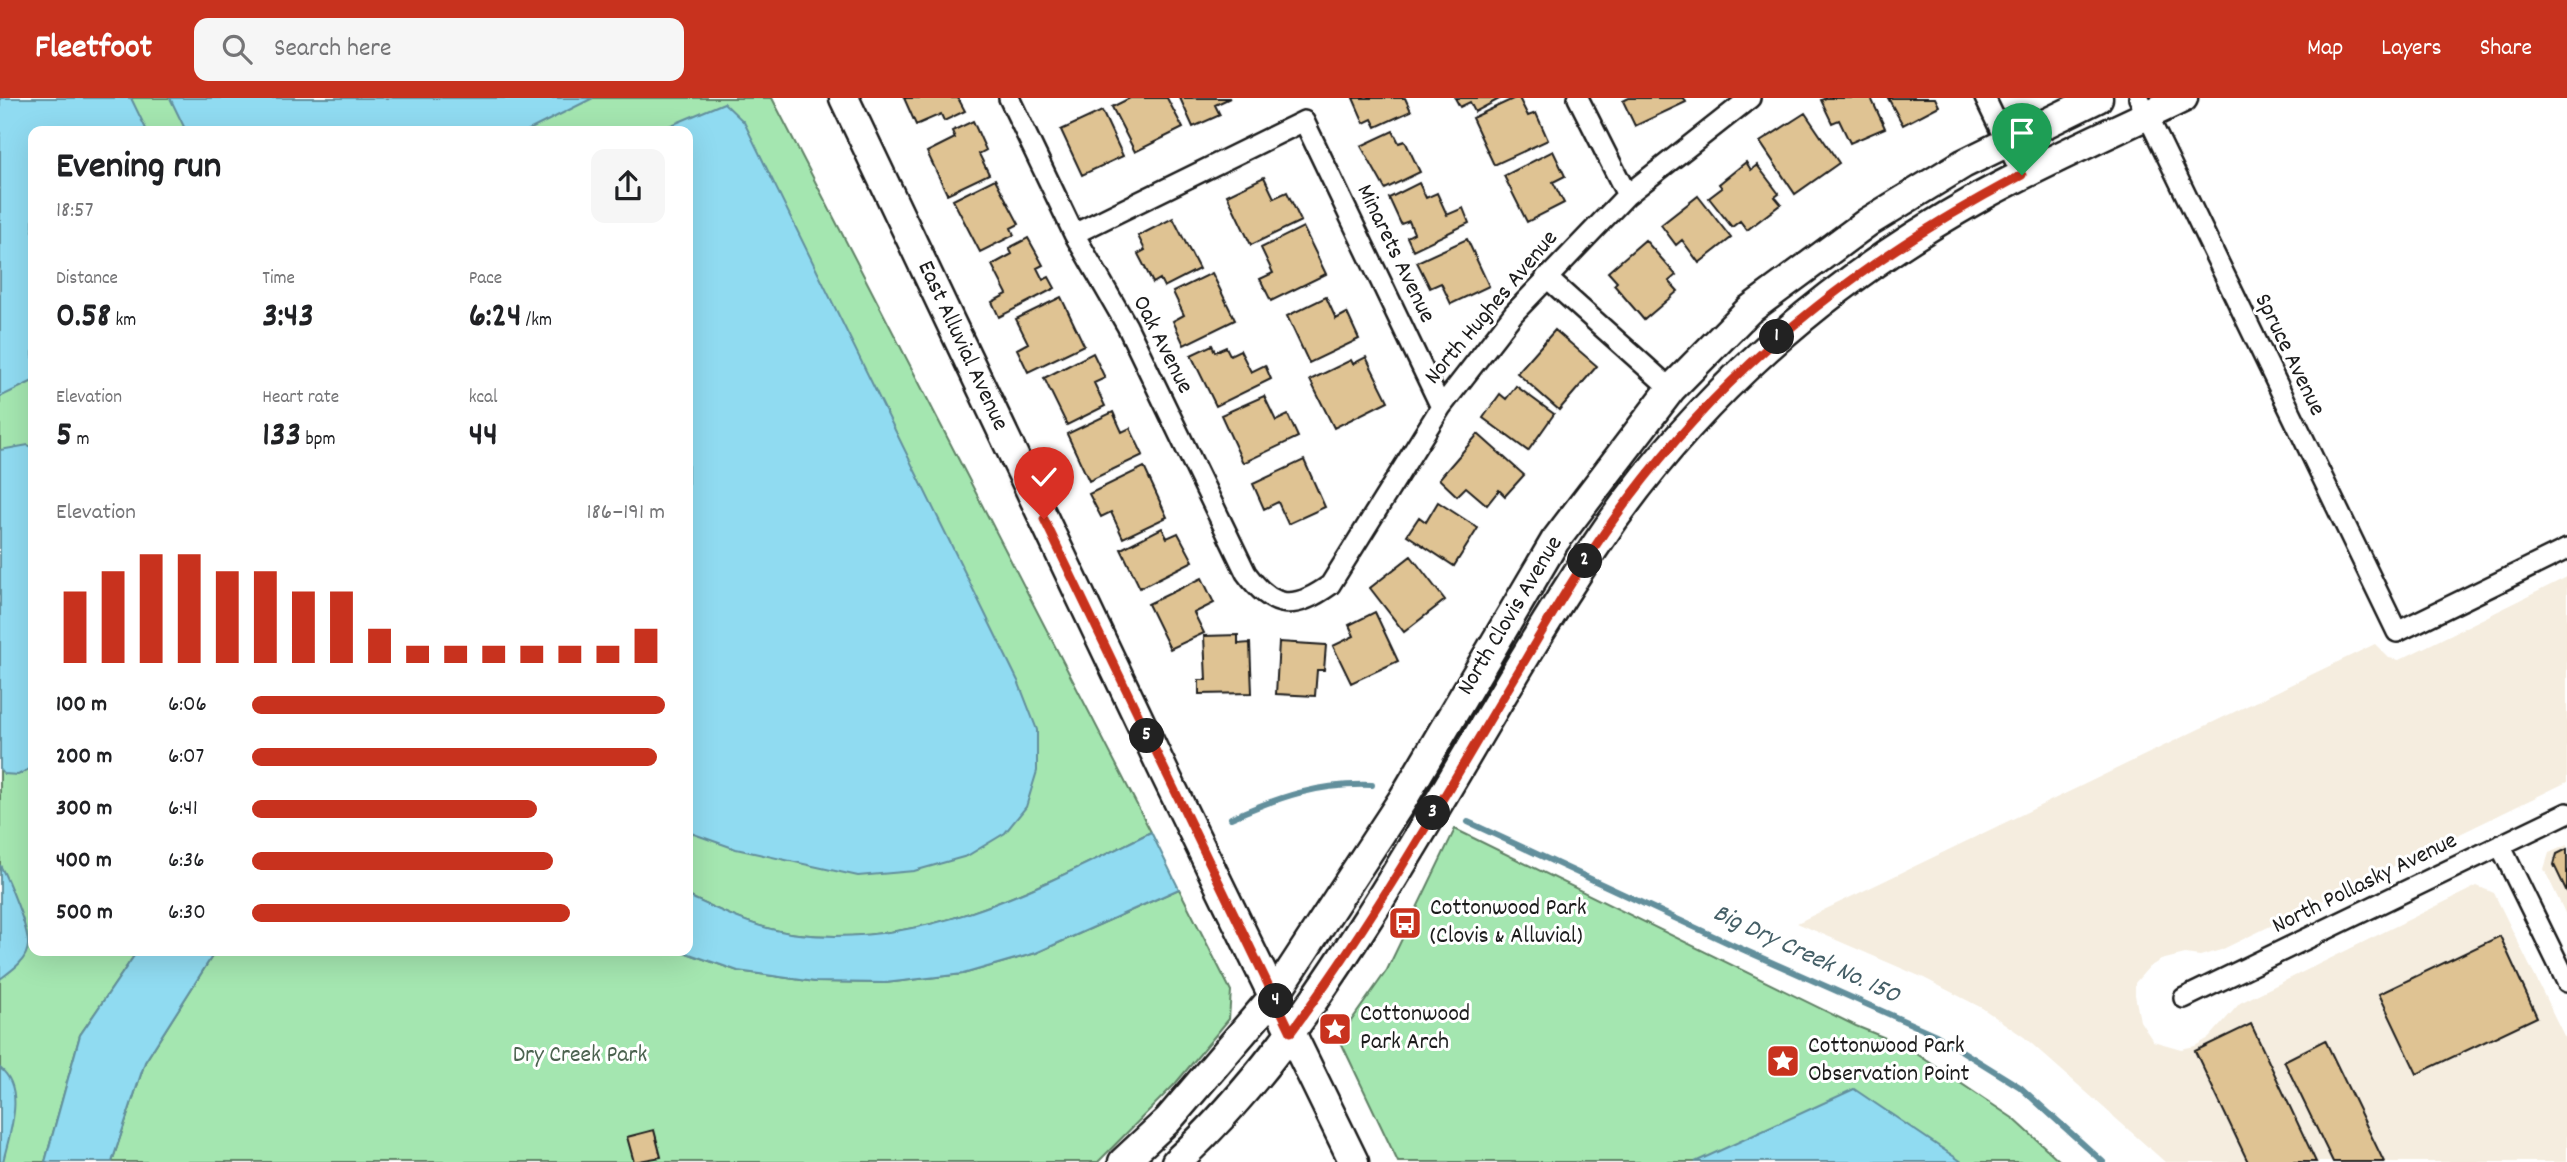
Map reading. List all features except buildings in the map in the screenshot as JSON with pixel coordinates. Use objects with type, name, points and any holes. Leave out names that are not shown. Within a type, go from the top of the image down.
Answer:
[{"type":"main road","name":"East Alluvial Avenue","points":[[844,98],[1152,747],[1354,1162]]},
{"type":"main road","name":"North Clovis Avenue","points":[[1123,1162],[1168,1120],[1273,996],[1403,799],[1555,541],[1671,389],[1749,310],[1807,265],[1917,191],[2006,141],[2098,98]]},
{"type":"main road","name":"North Clovis Avenue","points":[[1176,1162],[1219,1118],[1291,1032],[1392,881],[1574,578],[1644,479],[1723,389],[1778,336],[1886,254],[2143,106],[2183,98]]},
{"type":"main road","points":[[1574,578],[1570,566],[1574,543],[1649,440],[1671,389]]},
{"type":"street","name":"Oak Avenue","points":[[1009,98],[1074,234],[1127,326],[1246,573],[1266,597],[1281,603]]},
{"type":"street","points":[[1578,98],[1627,195]]},
{"type":"street","name":"North Hughes Avenue","points":[[1281,603],[1297,604],[1330,585],[1441,407],[1483,351],[1546,277],[1627,195],[1751,98]]},
{"type":"street","points":[[1985,98],[2022,175]]},
{"type":"street","name":"Spruce Avenue","points":[[2143,106],[2397,632],[2567,549]]},
{"type":"street","name":"Minarets Avenue","points":[[1074,234],[1304,121],[1441,407]]},
{"type":"street","points":[[1546,277],[1671,389]]},
{"type":"street","name":"North Pollasky Avenue","points":[[2184,999],[2567,813]]},
{"type":"street","points":[[2500,845],[2567,982]]},
{"type":"shaded area","points":[[2567,577],[2567,782],[2221,950],[2200,956],[2185,954],[2161,960],[2149,967],[2135,983],[2135,995],[2140,1021],[2153,1041],[2181,1049],[2195,1046],[2209,1038],[2240,1003],[2477,886],[2494,893],[2567,1042],[2567,1162],[2165,1162],[2024,1037],[1982,1008],[1924,978],[1797,923],[2375,644],[2389,658],[2399,660]]},
{"type":"shaded area","points":[[2567,845],[2567,917],[2544,869],[2549,853]]},
{"type":"green space","points":[[0,98],[772,98],[1151,832],[1067,873],[981,909],[892,932],[846,936],[784,932],[742,920],[693,898],[693,126],[28,126],[28,956],[134,956],[80,1035],[45,1162],[0,1162]]},
{"type":"green space","points":[[1455,829],[1856,1026],[1905,1046],[2014,1119],[2061,1162],[1398,1162],[1339,1038],[1387,970]]},
{"type":"green space","name":"Dry Creek Park","points":[[1179,889],[1231,991],[1229,1019],[1175,1084],[1098,1162],[112,1162],[145,1062],[212,956],[693,955],[738,971],[815,982],[885,983],[963,974],[1036,953]]},
{"type":"water","points":[[0,98],[131,98],[145,126],[28,126],[28,383],[0,397]]},
{"type":"water","points":[[170,98],[593,98],[537,126],[184,126]]},
{"type":"water","points":[[724,103],[744,122],[1018,681],[1037,730],[1037,771],[1026,807],[1005,833],[967,856],[914,871],[858,876],[736,849],[693,834],[693,126],[669,126]]},
{"type":"water","points":[[28,445],[28,770],[18,775],[4,774],[0,769],[0,450]]},
{"type":"water","points":[[1151,832],[1179,889],[1036,953],[963,974],[885,983],[815,982],[738,971],[693,955],[693,898],[769,929],[798,934],[846,936],[892,932],[937,922],[981,909],[1067,873]]},
{"type":"water","points":[[0,865],[22,917],[28,945],[22,960],[0,979]]},
{"type":"water","points":[[134,956],[212,956],[145,1062],[112,1162],[45,1162],[80,1035]]},
{"type":"water","points":[[0,1068],[13,1088],[14,1100],[12,1126],[3,1162],[0,1162]]},
{"type":"water","points":[[1854,1089],[1962,1162],[1695,1162]]},
{"type":"waterway","name":"Big Dry Creek No. 150","points":[[1231,818],[1316,789],[1372,785]]},
{"type":"waterway","name":"Big Dry Creek No. 150","points":[[1468,822],[1735,946],[1936,1035],[2020,1087],[2103,1162]]},
{"type":"place","name":"Cottonwood Park (Clovis & Alluvial)","points":[[1405,923]]},
{"type":"place","name":"Cottonwood Park Arch","points":[[1335,1029]]},
{"type":"place","name":"Cottonwood Park Observation Point","points":[[1783,1061]]},
{"type":"route","points":[[1044,519],[1291,1032],[1317,998],[1392,881],[1595,545],[1672,446],[1731,381],[1778,336],[1834,292],[1886,254],[1981,196],[2022,175]]}]
